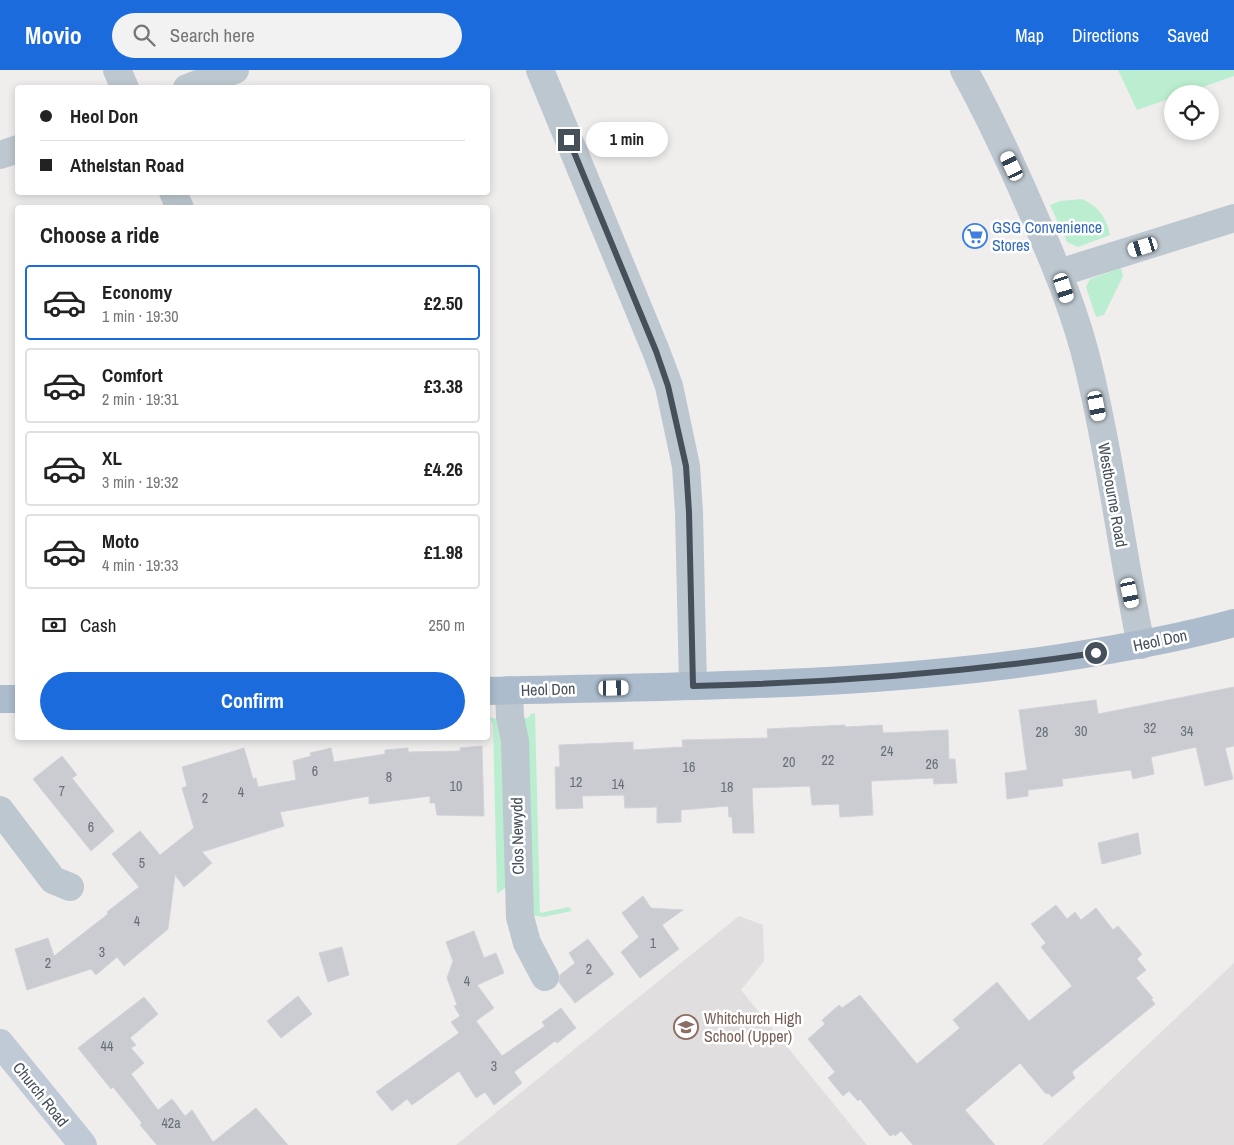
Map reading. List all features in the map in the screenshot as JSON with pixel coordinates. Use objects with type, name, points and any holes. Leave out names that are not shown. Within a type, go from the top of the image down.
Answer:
[{"type":"main road","name":"Heol Don","points":[[498,691],[832,681],[972,670],[1141,645],[1234,623]]},
{"type":"main road","points":[[0,699],[15,699]]},
{"type":"street","points":[[117,70],[124,85]]},
{"type":"street","points":[[195,85],[235,70]]},
{"type":"street","points":[[540,70],[656,351],[677,419],[686,466],[689,512],[693,686]]},
{"type":"street","name":"Westbourne Road","points":[[964,70],[996,130],[1059,273],[1089,369],[1141,645]]},
{"type":"street","points":[[0,155],[15,150]]},
{"type":"street","points":[[1059,273],[1234,218]]},
{"type":"street","name":"Clos Newydd","points":[[498,691],[510,717],[514,741],[520,917],[527,943],[545,977]]},
{"type":"street","points":[[0,810],[53,880],[70,887]]},
{"type":"street","name":"Church Road","points":[[0,1044],[83,1145]]},
{"type":"shaded area","name":"Whitchurch High School (Upper)","points":[[739,916],[763,925],[764,961],[741,990],[867,1145],[456,1145]]},
{"type":"shaded area","points":[[1234,963],[1234,1145],[1042,1145]]},
{"type":"green space","points":[[1118,70],[1234,70],[1234,76],[1208,85],[1164,85],[1164,101],[1137,110]]},
{"type":"green space","points":[[1082,199],[1093,205],[1101,213],[1110,235],[1078,247],[1067,242],[1050,205],[1060,201]]},
{"type":"green space","points":[[1121,268],[1123,276],[1104,315],[1096,317],[1086,287],[1090,279]]},
{"type":"green space","points":[[535,713],[540,913],[569,907],[572,911],[543,917],[531,915],[522,718],[528,718],[531,714]]},
{"type":"green space","points":[[490,717],[497,719],[501,725],[509,885],[497,894],[493,725]]},
{"type":"building","points":[[1234,687],[1234,746],[1225,748],[1233,779],[1205,786],[1196,747],[1151,757],[1154,774],[1133,779],[1131,770],[1062,779],[1063,786],[1028,790],[1028,796],[1007,799],[1005,773],[1027,770],[1019,710],[1096,700],[1098,714]]},
{"type":"building","points":[[845,725],[845,727],[882,725],[883,733],[948,730],[949,759],[955,759],[957,783],[934,784],[933,778],[871,781],[873,815],[840,817],[839,804],[812,805],[810,786],[752,788],[754,833],[733,833],[732,817],[729,817],[728,806],[681,810],[681,822],[657,823],[657,807],[625,808],[624,795],[582,796],[583,808],[556,809],[555,767],[560,767],[559,745],[633,742],[633,750],[683,747],[682,740],[768,738],[767,729]]},
{"type":"building","points":[[482,746],[484,816],[437,815],[435,803],[430,803],[430,796],[369,804],[369,796],[280,812],[284,826],[202,852],[212,863],[184,887],[175,875],[168,929],[124,966],[117,957],[96,975],[91,969],[27,990],[15,949],[48,938],[54,956],[139,887],[112,854],[140,831],[160,855],[194,828],[182,788],[187,786],[182,767],[244,748],[253,779],[256,778],[258,787],[296,780],[293,761],[311,756],[310,753],[331,748],[334,762],[385,754],[385,750],[408,748],[408,752],[460,751],[460,748]]},
{"type":"building","points":[[62,756],[77,775],[72,778],[114,831],[91,851],[33,779]]},
{"type":"building","points":[[1138,833],[1141,854],[1102,864],[1098,843]]},
{"type":"building","points":[[643,896],[651,908],[683,910],[662,925],[679,949],[640,978],[621,952],[639,937],[622,913]]},
{"type":"building","points":[[1056,905],[1067,919],[1075,912],[1081,920],[1096,908],[1113,930],[1118,926],[1142,954],[1137,959],[1146,970],[1136,978],[1153,998],[1151,999],[1155,1004],[1072,1072],[1075,1078],[1052,1097],[1048,1093],[1046,1094],[1020,1063],[965,1110],[995,1145],[913,1145],[901,1131],[895,1136],[894,1134],[890,1136],[860,1099],[858,1101],[849,1091],[843,1096],[828,1078],[835,1072],[808,1039],[825,1024],[822,1020],[839,1005],[842,1008],[860,995],[917,1064],[960,1028],[953,1020],[997,982],[1029,1021],[1072,986],[1041,947],[1046,943],[1031,924]]},
{"type":"building","points":[[474,931],[484,958],[496,953],[504,973],[477,985],[494,1008],[476,1021],[502,1056],[545,1026],[542,1022],[561,1008],[576,1028],[557,1043],[555,1041],[514,1072],[522,1083],[494,1105],[485,1092],[476,1098],[459,1071],[412,1105],[407,1099],[392,1111],[376,1092],[459,1033],[451,1022],[460,1016],[454,1006],[457,1005],[447,978],[453,961],[446,942]]},
{"type":"building","points":[[588,939],[614,974],[575,1003],[559,982],[560,975],[575,963],[569,953]]},
{"type":"building","points":[[342,947],[349,975],[328,982],[319,953]]},
{"type":"building","points":[[298,996],[312,1014],[281,1038],[267,1021]]},
{"type":"building","points":[[144,997],[158,1014],[130,1038],[136,1045],[131,1048],[144,1063],[131,1074],[158,1110],[172,1099],[185,1116],[192,1110],[213,1142],[256,1108],[288,1145],[157,1145],[113,1087],[111,1089],[78,1048]]},
{"type":"place","name":"GSG Convenience Stores","points":[[975,236]]},
{"type":"place","name":"Whitchurch High School (Upper)","points":[[686,1027]]},
{"type":"route","points":[[569,140],[656,351],[679,427],[686,466],[689,512],[693,686],[832,681],[899,676],[972,670],[1096,653]]}]
